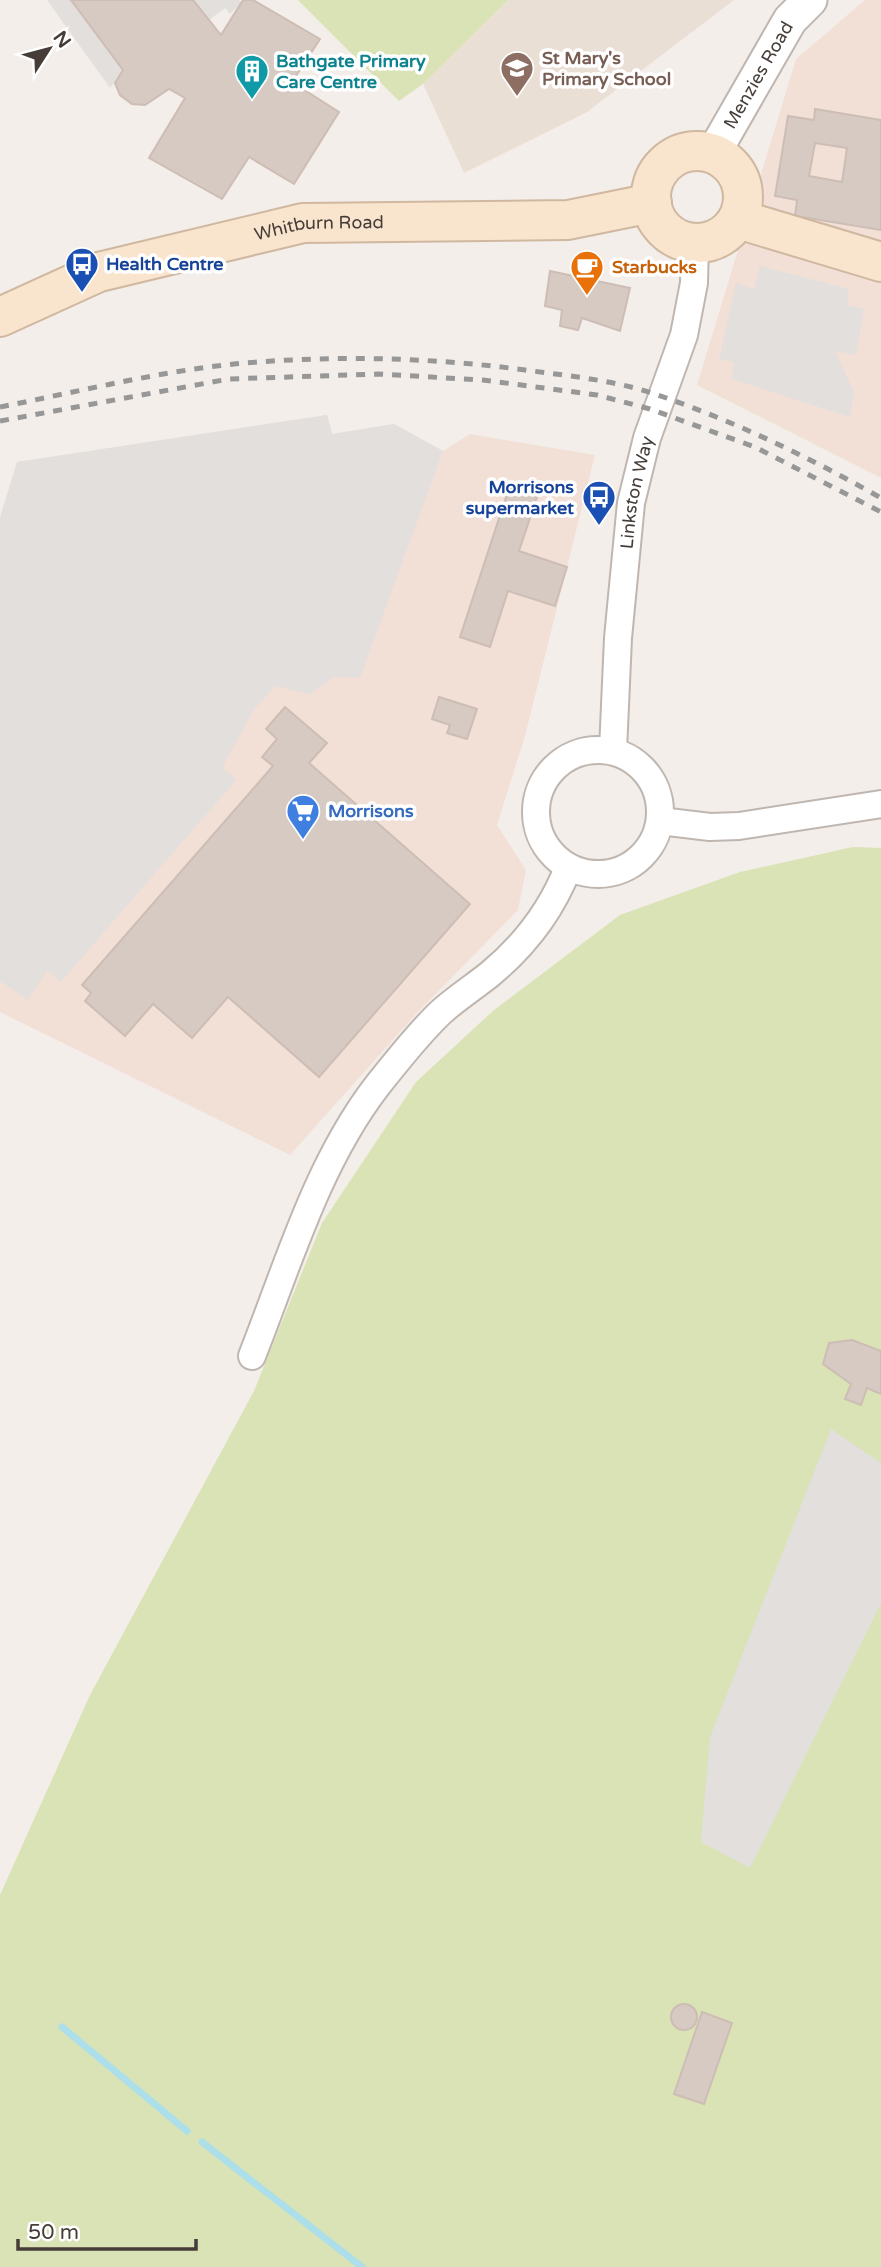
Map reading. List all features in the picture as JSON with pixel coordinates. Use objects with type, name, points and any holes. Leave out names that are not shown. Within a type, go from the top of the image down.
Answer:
[{"type":"main road","points":[[697,151],[713,154],[726,162],[737,173],[743,196],[738,219],[720,237],[695,243],[671,235],[662,226],[652,203],[652,187],[658,173],[668,161],[697,151]]},
{"type":"main road","name":"Whitburn Road","points":[[0,317],[99,272],[303,223],[568,220],[652,203]]},
{"type":"main road","points":[[738,219],[881,262]]},
{"type":"street","name":"Menzies Road","points":[[713,154],[790,20],[810,0]]},
{"type":"street","name":"Linkston Way","points":[[613,750],[618,638],[631,503],[647,438],[684,335],[694,283],[695,243]]},
{"type":"street","points":[[613,750],[643,769],[654,785],[660,802],[660,821],[654,840],[643,857],[626,869],[607,875],[587,874],[568,867],[551,855],[540,836],[536,816],[538,795],[546,778],[558,764],[574,755],[613,750]]},
{"type":"street","points":[[660,821],[710,827],[739,827],[881,804]]},
{"type":"street","points":[[252,1356],[309,1211],[347,1131],[408,1047],[441,1012],[493,971],[525,940],[558,894],[568,867]]},
{"type":"shaded area","points":[[47,0],[71,0],[123,70],[110,88]]},
{"type":"shaded area","points":[[193,0],[239,0],[241,3],[230,14],[225,8],[209,20]]},
{"type":"shaded area","name":"St Mary's Primary School","points":[[508,0],[734,0],[587,112],[464,173],[423,84]]},
{"type":"shaded area","points":[[865,0],[881,0],[881,478],[697,385],[796,59]]},
{"type":"shaded area","points":[[760,266],[849,289],[847,305],[864,309],[856,355],[835,351],[854,392],[850,417],[732,379],[734,362],[719,359],[736,283],[754,289]]},
{"type":"shaded area","points":[[327,415],[332,434],[394,424],[443,451],[470,434],[595,455],[525,736],[497,825],[526,870],[518,910],[416,1014],[290,1155],[0,1012],[0,518],[17,462]]},
{"type":"shaded area","points":[[327,415],[332,434],[394,424],[443,451],[360,678],[335,677],[310,694],[275,686],[253,711],[222,768],[237,779],[58,985],[60,981],[47,971],[28,1000],[0,981],[0,518],[17,462]]},
{"type":"shaded area","points":[[831,1429],[881,1463],[881,1603],[750,1868],[701,1842],[710,1737]]},
{"type":"green space","points":[[298,0],[508,0],[423,84],[399,101]]},
{"type":"green space","points":[[853,847],[881,848],[881,2267],[0,2267],[0,1895],[90,1695],[254,1391],[322,1223],[416,1082],[494,1010],[620,915],[740,872]]},
{"type":"building","name":"Bathgate Primary Care Centre","points":[[71,0],[193,0],[221,35],[243,0],[253,0],[320,39],[292,82],[339,112],[294,184],[249,157],[222,199],[149,158],[185,98],[169,89],[145,105],[132,104],[120,95],[115,83],[123,70]]},
{"type":"building","points":[[815,109],[881,120],[881,230],[795,216],[797,200],[775,196],[788,116],[814,120]],"holes":[[[815,143],[847,148],[842,182],[809,176]]]},
{"type":"building","name":"Starbucks","points":[[550,271],[630,288],[620,331],[582,318],[578,330],[560,326],[562,310],[545,306]]},
{"type":"building","points":[[509,488],[537,497],[519,551],[567,567],[555,606],[508,591],[490,647],[460,637]]},
{"type":"building","points":[[439,697],[477,709],[467,739],[447,733],[450,725],[432,719]]},
{"type":"building","name":"Morrisons","points":[[285,707],[327,743],[309,763],[470,904],[319,1077],[228,997],[192,1038],[153,1004],[125,1036],[85,1001],[91,993],[82,985],[273,766],[262,757],[277,739],[266,729]]},
{"type":"building","points":[[852,1340],[881,1351],[881,1394],[867,1388],[861,1405],[845,1399],[851,1384],[823,1364],[829,1343]]},
{"type":"building","points":[[684,2004],[693,2008],[697,2017],[693,2026],[684,2030],[675,2026],[671,2017],[675,2008]]},
{"type":"building","points":[[702,2012],[732,2023],[704,2104],[674,2094]]},
{"type":"waterway","points":[[62,2027],[187,2131]]},
{"type":"waterway","points":[[202,2142],[362,2267]]},
{"type":"railway","points":[[0,407],[146,377],[234,364],[307,359],[453,362],[591,379],[655,394],[771,441],[881,498]]},
{"type":"railway","points":[[0,421],[229,379],[378,374],[483,380],[597,395],[650,409],[755,447],[881,512]]},
{"type":"place","name":"St Mary's Primary School","points":[[517,98]]},
{"type":"place","name":"Bathgate Primary Care Centre","points":[[252,101]]},
{"type":"place","name":"Health Centre","points":[[82,294]]},
{"type":"place","name":"Starbucks","points":[[587,297]]},
{"type":"place","name":"Morrisons supermarket","points":[[599,527]]},
{"type":"place","name":"Morrisons","points":[[303,841]]}]
